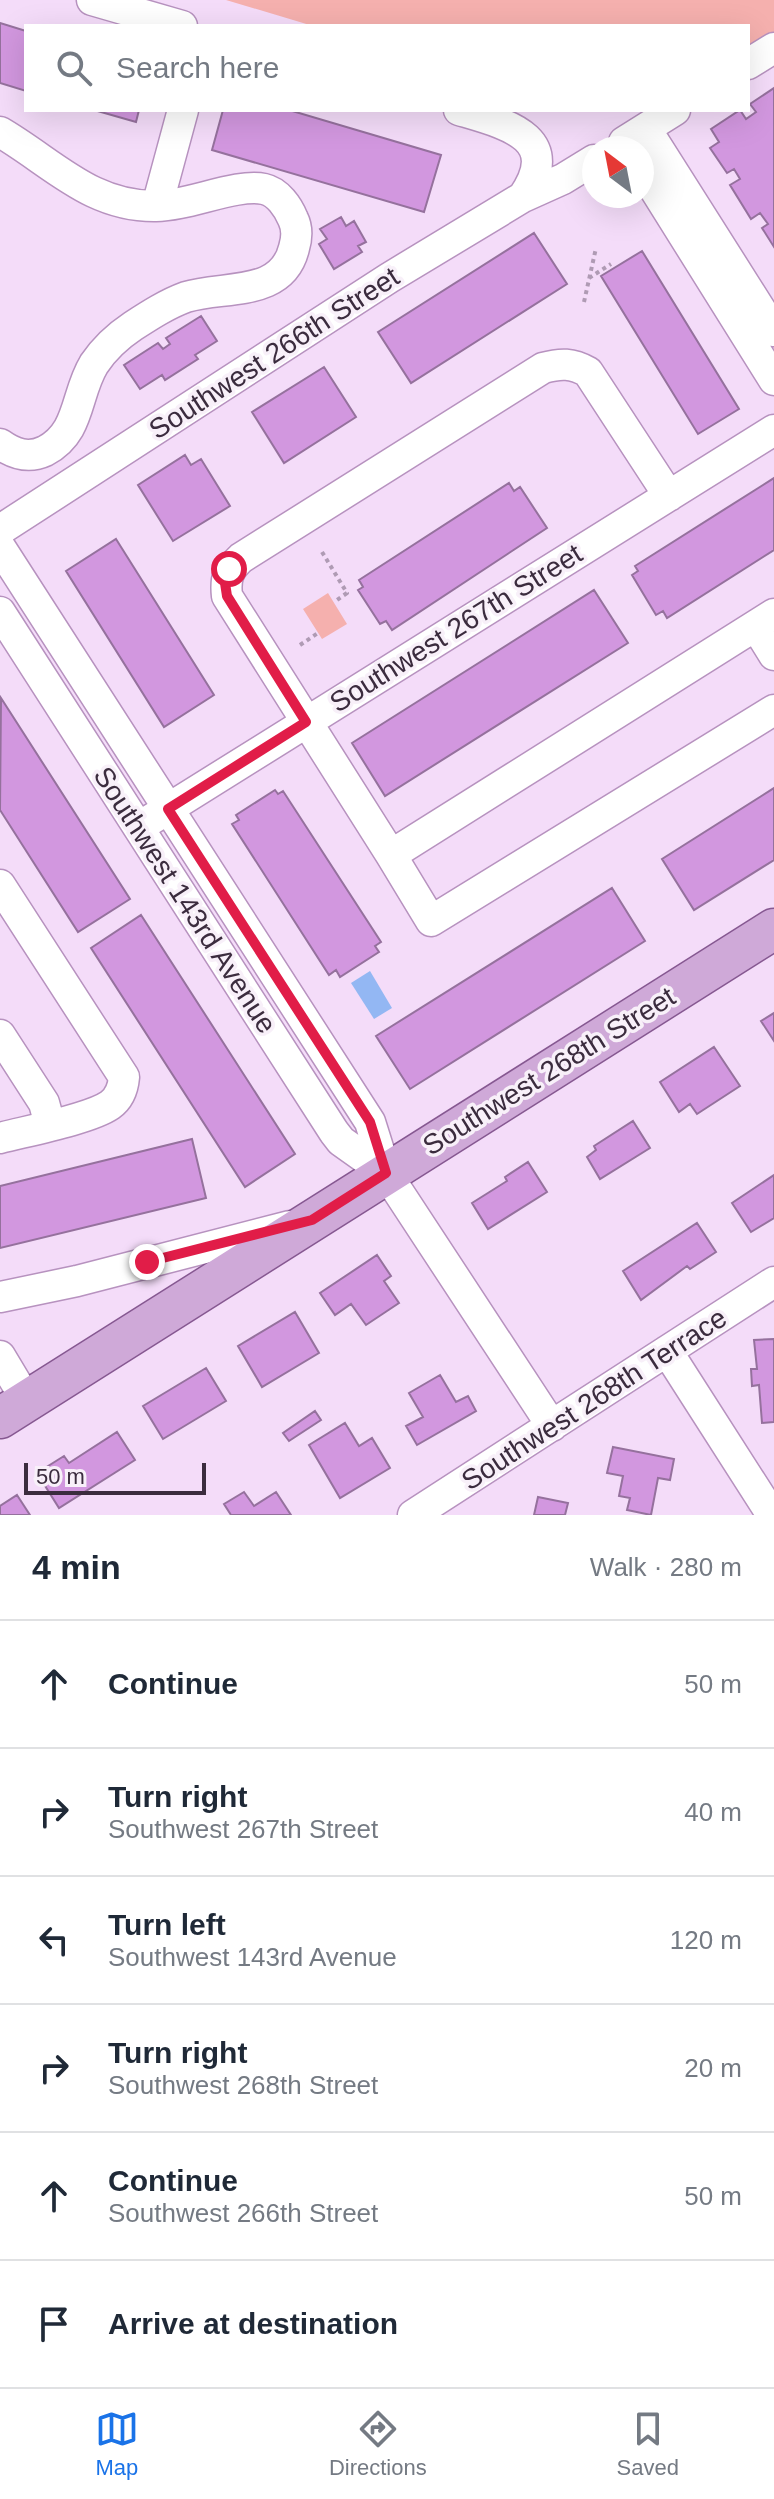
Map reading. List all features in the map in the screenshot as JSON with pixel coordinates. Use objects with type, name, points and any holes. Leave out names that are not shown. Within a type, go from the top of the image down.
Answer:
[{"type":"main road","name":"Southwest 268th Street","points":[[14,1409],[774,929]]},
{"type":"street","points":[[92,0],[175,24]]},
{"type":"street","points":[[750,63],[774,48]]},
{"type":"street","points":[[157,206],[182,112]]},
{"type":"street","points":[[466,112],[499,122],[518,132],[532,146],[538,158],[538,168],[534,181],[523,197]]},
{"type":"street","points":[[637,136],[672,112]]},
{"type":"street","points":[[0,132],[94,195],[123,204],[157,206],[249,189],[265,189],[276,195],[295,222],[297,237],[292,258],[281,273],[269,282],[184,298],[157,310],[122,333],[95,363],[85,382],[73,425],[59,442],[41,453],[28,456],[13,453],[0,444]]},
{"type":"street","name":"Southwest 266th Street","points":[[0,530],[389,278],[523,197],[582,167]]},
{"type":"street","points":[[654,176],[774,331]]},
{"type":"street","points":[[654,188],[774,380]]},
{"type":"street","points":[[669,496],[588,372],[575,365],[558,364],[543,368],[241,558],[229,569],[225,583],[227,596],[431,921],[774,710]]},
{"type":"street","name":"Southwest 267th Street","points":[[139,827],[774,430]]},
{"type":"street","name":"Southwest 143rd Avenue","points":[[0,547],[370,1122],[386,1173],[552,1426]]},
{"type":"street","name":"Southwest 143rd Avenue","points":[[0,612],[334,1132],[341,1141],[386,1173]]},
{"type":"street","points":[[391,855],[765,620],[774,655]]},
{"type":"street","points":[[0,885],[124,1077],[122,1092],[112,1104],[93,1113],[0,1138]]},
{"type":"street","points":[[0,1035],[44,1103],[50,1125]]},
{"type":"street","points":[[0,1297],[77,1281],[312,1220]]},
{"type":"street","name":"Southwest 268th Terrace","points":[[428,1511],[552,1426],[774,1282]]},
{"type":"street","points":[[667,1351],[772,1515]]},
{"type":"street","points":[[0,1356],[14,1409]]},
{"type":"path","points":[[584,302],[596,248]]},
{"type":"path","points":[[589,278],[611,264]]},
{"type":"path","points":[[322,552],[347,593],[334,602]]},
{"type":"path","points":[[300,645],[318,633]]},
{"type":"shaded area","points":[[226,0],[774,0],[774,36],[750,52],[750,24],[306,24]]},
{"type":"shaded area","points":[[328,593],[347,624],[322,639],[303,609]]},
{"type":"water","points":[[370,971],[392,1008],[374,1019],[351,983]]},
{"type":"building","points":[[0,23],[24,30],[24,90],[0,83]]},
{"type":"building","points":[[774,88],[774,247],[762,228],[768,224],[760,213],[751,219],[730,185],[740,179],[734,169],[727,173],[710,148],[719,142],[711,129],[737,112],[741,112],[746,119],[756,112],[750,104]]},
{"type":"building","points":[[101,112],[138,112],[136,122]]},
{"type":"building","points":[[222,112],[296,112],[441,155],[424,212],[212,150]]},
{"type":"building","points":[[341,217],[346,226],[354,221],[366,242],[358,246],[362,252],[334,269],[319,244],[327,239],[320,229]]},
{"type":"building","points":[[534,233],[567,284],[411,383],[378,332]]},
{"type":"building","points":[[642,251],[739,409],[698,434],[601,276]]},
{"type":"building","points":[[201,316],[217,341],[195,355],[198,359],[165,380],[162,375],[140,389],[124,365],[158,343],[163,349],[170,344],[166,338]]},
{"type":"building","points":[[324,367],[356,417],[284,463],[252,412]]},
{"type":"building","points":[[185,455],[191,465],[201,459],[230,506],[173,541],[138,485]]},
{"type":"building","points":[[774,478],[774,550],[667,618],[663,611],[656,615],[632,575],[638,571],[635,566]]},
{"type":"building","points":[[509,483],[514,491],[520,487],[547,528],[392,630],[386,621],[380,624],[358,590],[363,587],[359,580]]},
{"type":"building","points":[[116,539],[214,695],[164,727],[66,571]]},
{"type":"building","points":[[594,590],[628,643],[385,796],[352,743]]},
{"type":"building","points":[[1,698],[130,899],[78,932],[0,810]]},
{"type":"building","points":[[774,788],[774,860],[694,910],[662,859]]},
{"type":"building","points":[[275,790],[278,794],[283,791],[381,942],[375,946],[379,952],[340,977],[336,970],[329,975],[232,824],[239,820],[236,815]]},
{"type":"building","points":[[612,888],[645,941],[410,1089],[376,1036]]},
{"type":"building","points":[[141,915],[295,1154],[245,1187],[91,948]]},
{"type":"building","points":[[774,1013],[774,1041],[761,1021]]},
{"type":"building","points":[[714,1047],[740,1086],[697,1114],[690,1104],[679,1112],[660,1082]]},
{"type":"building","points":[[633,1121],[650,1148],[600,1179],[587,1157],[596,1150],[594,1146]]},
{"type":"building","points":[[192,1139],[206,1198],[0,1248],[0,1186]]},
{"type":"building","points":[[528,1162],[547,1192],[488,1229],[472,1203],[507,1181],[505,1177]]},
{"type":"building","points":[[774,1175],[774,1218],[751,1232],[732,1203]]},
{"type":"building","points":[[697,1223],[716,1252],[690,1269],[687,1266],[641,1300],[623,1271]]},
{"type":"building","points":[[377,1255],[391,1276],[384,1281],[399,1303],[366,1325],[351,1304],[335,1315],[320,1293]]},
{"type":"building","points":[[295,1312],[319,1353],[262,1387],[238,1346]]},
{"type":"building","points":[[774,1339],[774,1422],[762,1423],[759,1385],[752,1386],[751,1369],[757,1369],[754,1340]]},
{"type":"building","points":[[206,1368],[226,1401],[163,1439],[143,1406]]},
{"type":"building","points":[[440,1375],[456,1402],[468,1396],[476,1411],[417,1445],[406,1426],[423,1417],[409,1393]]},
{"type":"building","points":[[315,1411],[321,1420],[289,1441],[283,1433]]},
{"type":"building","points":[[345,1423],[359,1446],[372,1438],[390,1468],[340,1498],[309,1445]]},
{"type":"building","points":[[117,1432],[135,1460],[59,1508],[37,1473],[64,1456],[69,1463]]},
{"type":"building","points":[[613,1447],[674,1459],[670,1480],[658,1478],[651,1515],[627,1510],[630,1498],[619,1496],[623,1476],[607,1473]]},
{"type":"building","points":[[244,1492],[254,1506],[276,1492],[291,1515],[231,1515],[224,1504]]},
{"type":"building","points":[[17,1495],[30,1515],[0,1515],[0,1506]]},
{"type":"building","points":[[538,1497],[568,1503],[565,1515],[534,1515]]},
{"type":"route","points":[[147,1262],[312,1220],[386,1173],[370,1122],[168,809],[306,722],[233,608],[225,583],[229,569]]}]
